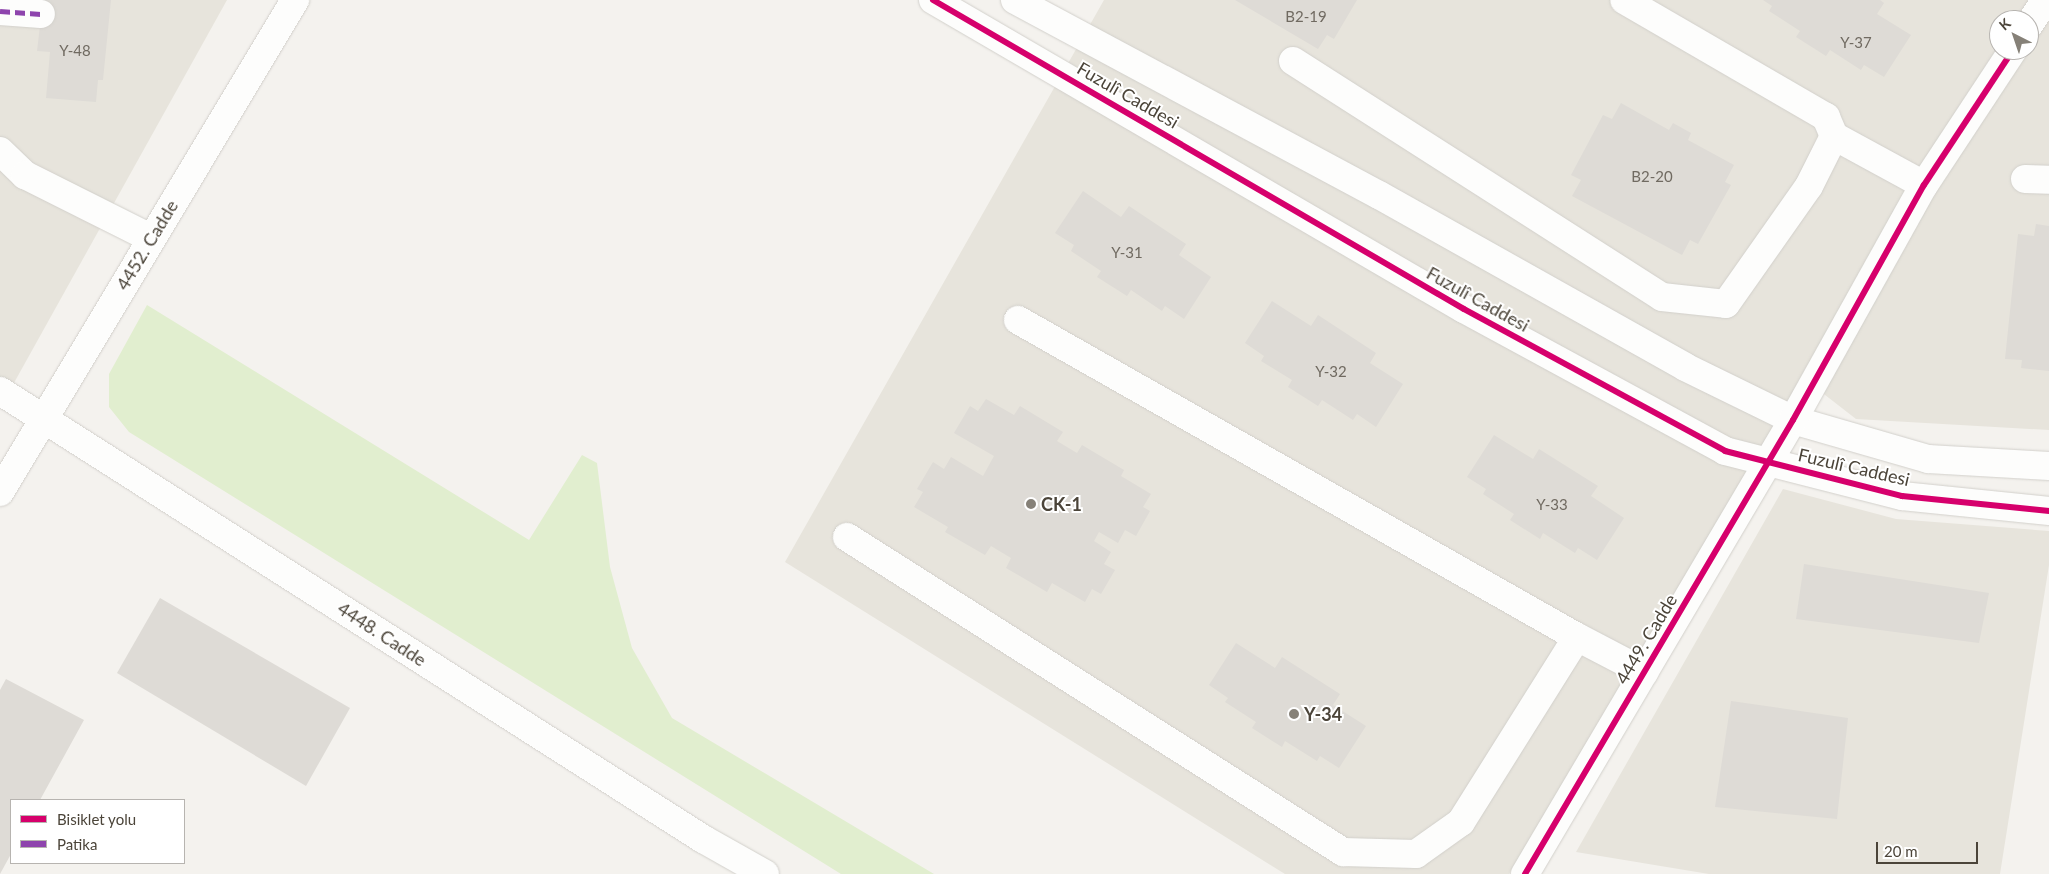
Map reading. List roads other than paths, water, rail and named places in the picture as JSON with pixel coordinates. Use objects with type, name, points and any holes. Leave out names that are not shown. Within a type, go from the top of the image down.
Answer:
[{"type":"street","name":"4452. Cadde","points":[[0,492],[43,417],[295,0]]},
{"type":"street","name":"Fuzulî Caddesi","points":[[934,0],[1464,309],[1725,451],[1902,496],[2049,511]]},
{"type":"street","name":"Fuzulî Caddesi","points":[[1015,0],[1379,195],[1685,367],[1793,420],[1928,459],[2049,466]]},
{"type":"street","points":[[1624,0],[1826,117],[1834,136],[1924,185]]},
{"type":"street","points":[[0,11],[41,14]]},
{"type":"street","name":"4449. Cadde","points":[[1525,874],[1793,420],[1924,185],[2006,60]]},
{"type":"street","points":[[1292,61],[1662,297],[1726,304],[1809,186],[1834,136]]},
{"type":"street","points":[[0,151],[25,175],[151,238]]},
{"type":"street","points":[[1018,320],[1577,637],[1644,672]]},
{"type":"street","name":"4448. Cadde","points":[[0,391],[703,839],[765,874]]},
{"type":"street","points":[[847,537],[1343,852],[1416,854],[1461,822],[1577,637]]},
{"type":"place","name":"CK-1","points":[[1031,504]]},
{"type":"place","name":"Y-34","points":[[1294,714]]}]
